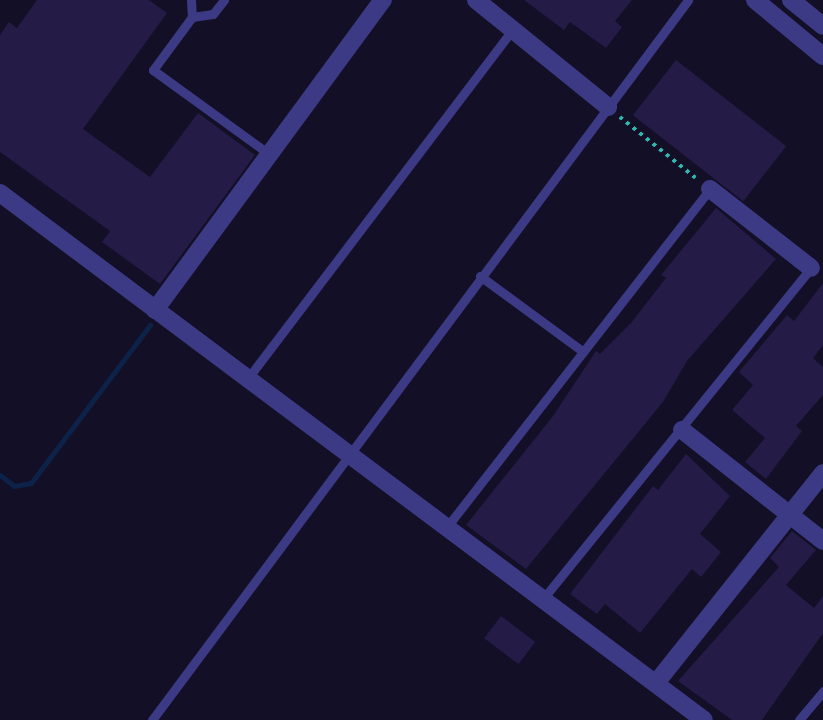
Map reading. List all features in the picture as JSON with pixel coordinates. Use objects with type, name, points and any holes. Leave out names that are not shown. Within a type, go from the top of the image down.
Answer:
[{"type":"street","points":[[155,310],[383,0]]},
{"type":"street","points":[[475,0],[608,107]]},
{"type":"street","points":[[755,0],[823,56]]},
{"type":"street","points":[[790,0],[823,26]]},
{"type":"street","points":[[710,189],[811,268]]},
{"type":"street","points":[[0,193],[704,720]]},
{"type":"street","points":[[682,430],[823,541]]},
{"type":"street","points":[[656,683],[823,473]]},
{"type":"lane","points":[[191,0],[192,17],[153,70],[269,154]]},
{"type":"lane","points":[[192,17],[213,14],[224,0]]},
{"type":"lane","points":[[152,720],[347,454],[688,0]]},
{"type":"lane","points":[[248,378],[512,30]]},
{"type":"lane","points":[[446,528],[710,189]]},
{"type":"lane","points":[[542,600],[811,268]]},
{"type":"lane","points":[[480,276],[582,351]]},
{"type":"lane","points":[[799,720],[823,691]]},
{"type":"path","points":[[608,107],[710,189]]},
{"type":"building","points":[[37,0],[149,0],[167,13],[83,129],[150,177],[198,113],[255,155],[160,284],[102,242],[110,231],[0,152],[0,35],[9,22],[17,28]]},
{"type":"building","points":[[524,0],[632,0],[615,21],[622,27],[606,48],[570,22],[564,30]]},
{"type":"building","points":[[676,60],[786,146],[743,201],[633,115]]},
{"type":"building","points":[[716,208],[776,259],[687,361],[663,402],[526,569],[466,525],[553,416],[596,351],[600,354],[631,323],[666,278],[661,275]]},
{"type":"building","points":[[823,283],[823,345],[813,358],[823,367],[823,395],[796,426],[802,431],[766,479],[745,462],[765,438],[732,410],[753,385],[739,372],[787,315],[794,321]]},
{"type":"building","points":[[686,454],[730,496],[700,534],[721,552],[701,577],[692,569],[640,633],[605,604],[597,614],[570,594],[653,486],[658,490]]},
{"type":"building","points":[[792,531],[816,550],[786,585],[814,608],[823,596],[823,633],[762,720],[732,720],[678,681],[779,567],[770,558]]},
{"type":"building","points":[[501,616],[535,642],[518,664],[484,638]]},
{"type":"waterway","points":[[0,475],[14,486],[31,483],[150,325]]}]
